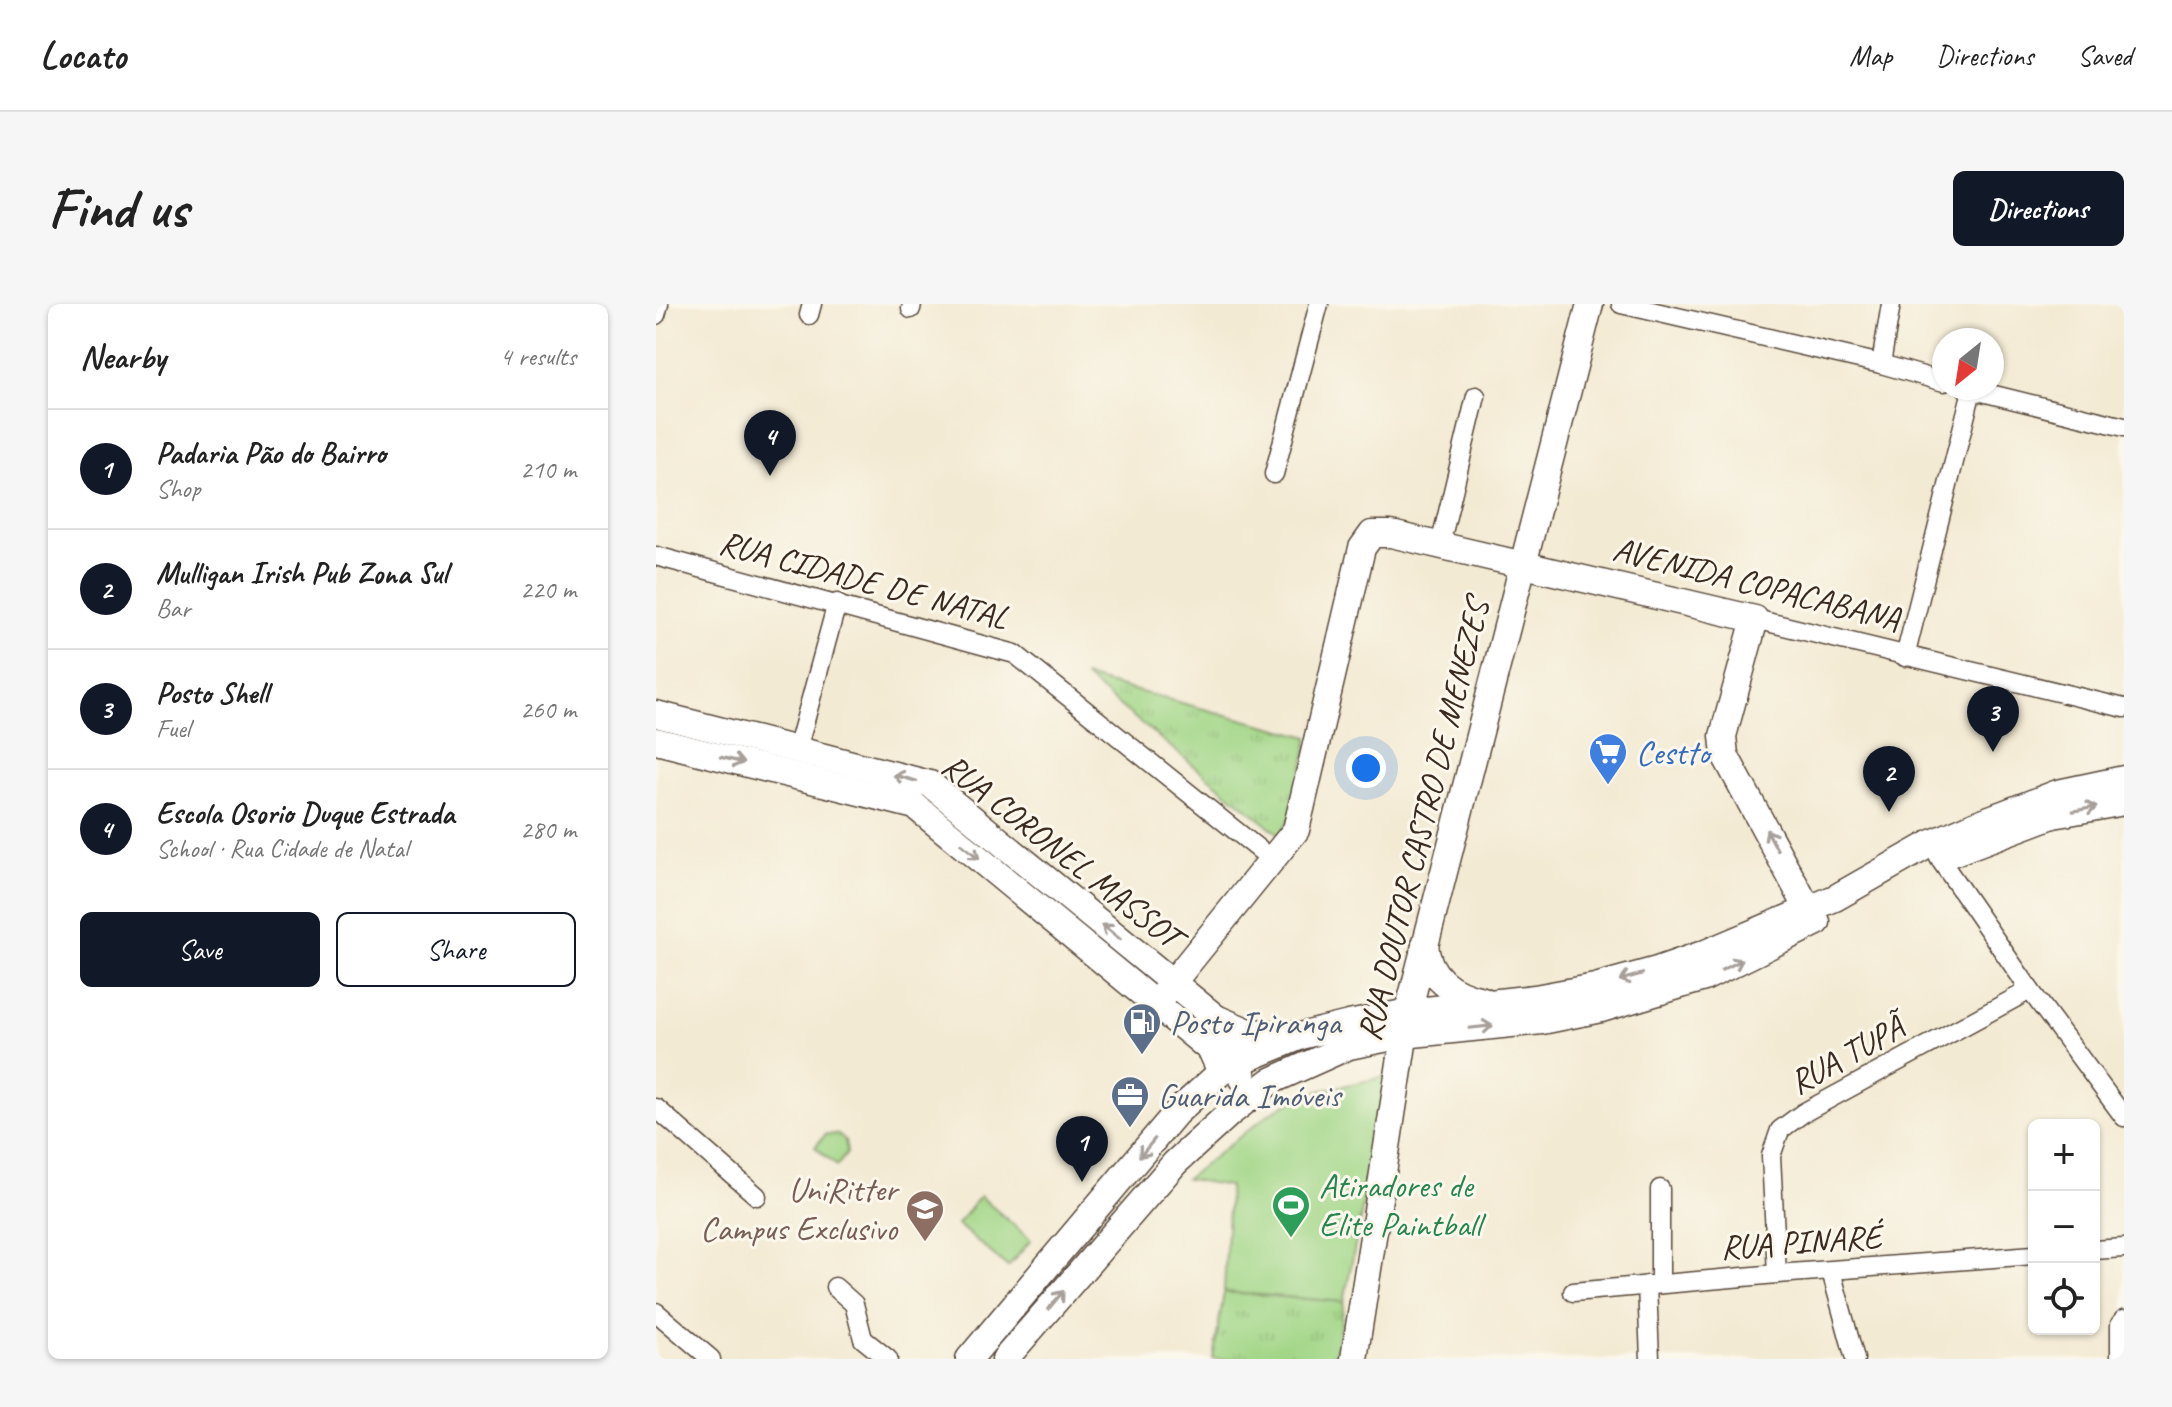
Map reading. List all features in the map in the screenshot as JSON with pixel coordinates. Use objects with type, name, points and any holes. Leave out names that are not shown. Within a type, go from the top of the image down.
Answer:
[{"type":"street","points":[[656,315],[659,304]]},
{"type":"street","points":[[1274,474],[1319,304]]},
{"type":"street","name":"RUA DOUTOR CASTRO DE MENEZES","points":[[1354,1359],[1406,1024],[1590,304]]},
{"type":"street","points":[[1621,304],[1932,379]]},
{"type":"street","points":[[1881,364],[1891,304]]},
{"type":"street","points":[[1440,545],[1476,396]]},
{"type":"street","points":[[2004,398],[2124,427]]},
{"type":"street","points":[[1905,657],[1966,400]]},
{"type":"street","name":"AVENIDA COPACABANA","points":[[1271,859],[1296,830],[1362,548],[1372,534],[1391,534],[1523,564],[2124,708]]},
{"type":"street","name":"RUA CIDADE DE NATAL","points":[[656,556],[1015,654],[1271,859]]},
{"type":"street","points":[[797,750],[837,603]]},
{"type":"street","points":[[1755,619],[1723,736],[1725,755],[1808,909]]},
{"type":"street","name":"RUA CORONEL MASSOT","points":[[656,714],[930,784],[1216,1018],[1233,1042],[1231,1067]]},
{"type":"street","name":"RUA CORONEL MASSOT","points":[[656,741],[915,806],[1231,1067]]},
{"type":"street","points":[[1005,1359],[1175,1163],[1271,1081],[1406,1024],[1496,1002],[1595,987],[1703,954],[1835,898],[1930,844],[1974,825],[2058,793],[2124,779]]},
{"type":"street","points":[[1216,1018],[1249,1032],[1304,1035],[1406,1024],[1542,1021],[1601,1009],[1704,978],[1784,940],[1939,858],[2053,815],[2124,802]]},
{"type":"street","points":[[1939,858],[2030,990],[2124,1117]]},
{"type":"street","points":[[1156,1003],[1271,859]]},
{"type":"street","points":[[1784,940],[1808,909]]},
{"type":"street","points":[[1425,945],[1427,960],[1443,984],[1467,997],[1496,1002]]},
{"type":"street","name":"RUA TUPÃ","points":[[1777,1274],[1771,1156],[1780,1130],[1803,1113],[2030,990]]},
{"type":"street","points":[[969,1359],[1176,1113],[1231,1067],[1304,1035]]},
{"type":"street","points":[[1349,1046],[1365,1045],[1382,1049],[1399,1065]]},
{"type":"street","points":[[1230,1113],[1244,1086],[1231,1067]]},
{"type":"street","points":[[656,1108],[757,1196]]},
{"type":"street","points":[[1650,1359],[1660,1189]]},
{"type":"street","points":[[2100,1250],[2124,1248]]},
{"type":"street","name":"RUA PINARÉ","points":[[1573,1292],[2028,1255]]},
{"type":"street","points":[[1831,1271],[1855,1359]]},
{"type":"street","points":[[835,1287],[854,1304],[863,1339],[888,1359]]},
{"type":"street","points":[[656,1312],[711,1359]]},
{"type":"street","points":[[2120,1359],[2120,1324],[2124,1319]]},
{"type":"green space","points":[[1084,677],[1309,737],[1294,810],[1280,835]]},
{"type":"green space","name":"Atiradores de Elite Paintball","points":[[1388,1076],[1344,1302],[1224,1292],[1229,1186],[1186,1179],[1270,1113],[1306,1094]]},
{"type":"green space","points":[[826,1134],[837,1134],[845,1140],[847,1153],[837,1166],[815,1147]]},
{"type":"green space","points":[[980,1196],[1031,1240],[1008,1267],[957,1224]]},
{"type":"green space","points":[[1224,1292],[1344,1302],[1335,1359],[1213,1359]]},
{"type":"place","name":"Escola Osorio Duque Estrada","points":[[770,476]]},
{"type":"place","name":"Posto Shell","points":[[1993,752]]},
{"type":"place","name":"Cestto","points":[[1608,786]]},
{"type":"place","name":"Mulligan Irish Pub Zona Sul","points":[[1889,812]]},
{"type":"place","name":"Posto Ipiranga","points":[[1142,1056]]},
{"type":"place","name":"Guarida Imóveis","points":[[1130,1129]]},
{"type":"place","name":"Padaria Pão do Bairro","points":[[1082,1182]]},
{"type":"place","name":"Atiradores de Elite Paintball","points":[[1291,1239]]},
{"type":"place","name":"UniRitter Campus Exclusivo","points":[[925,1243]]}]
